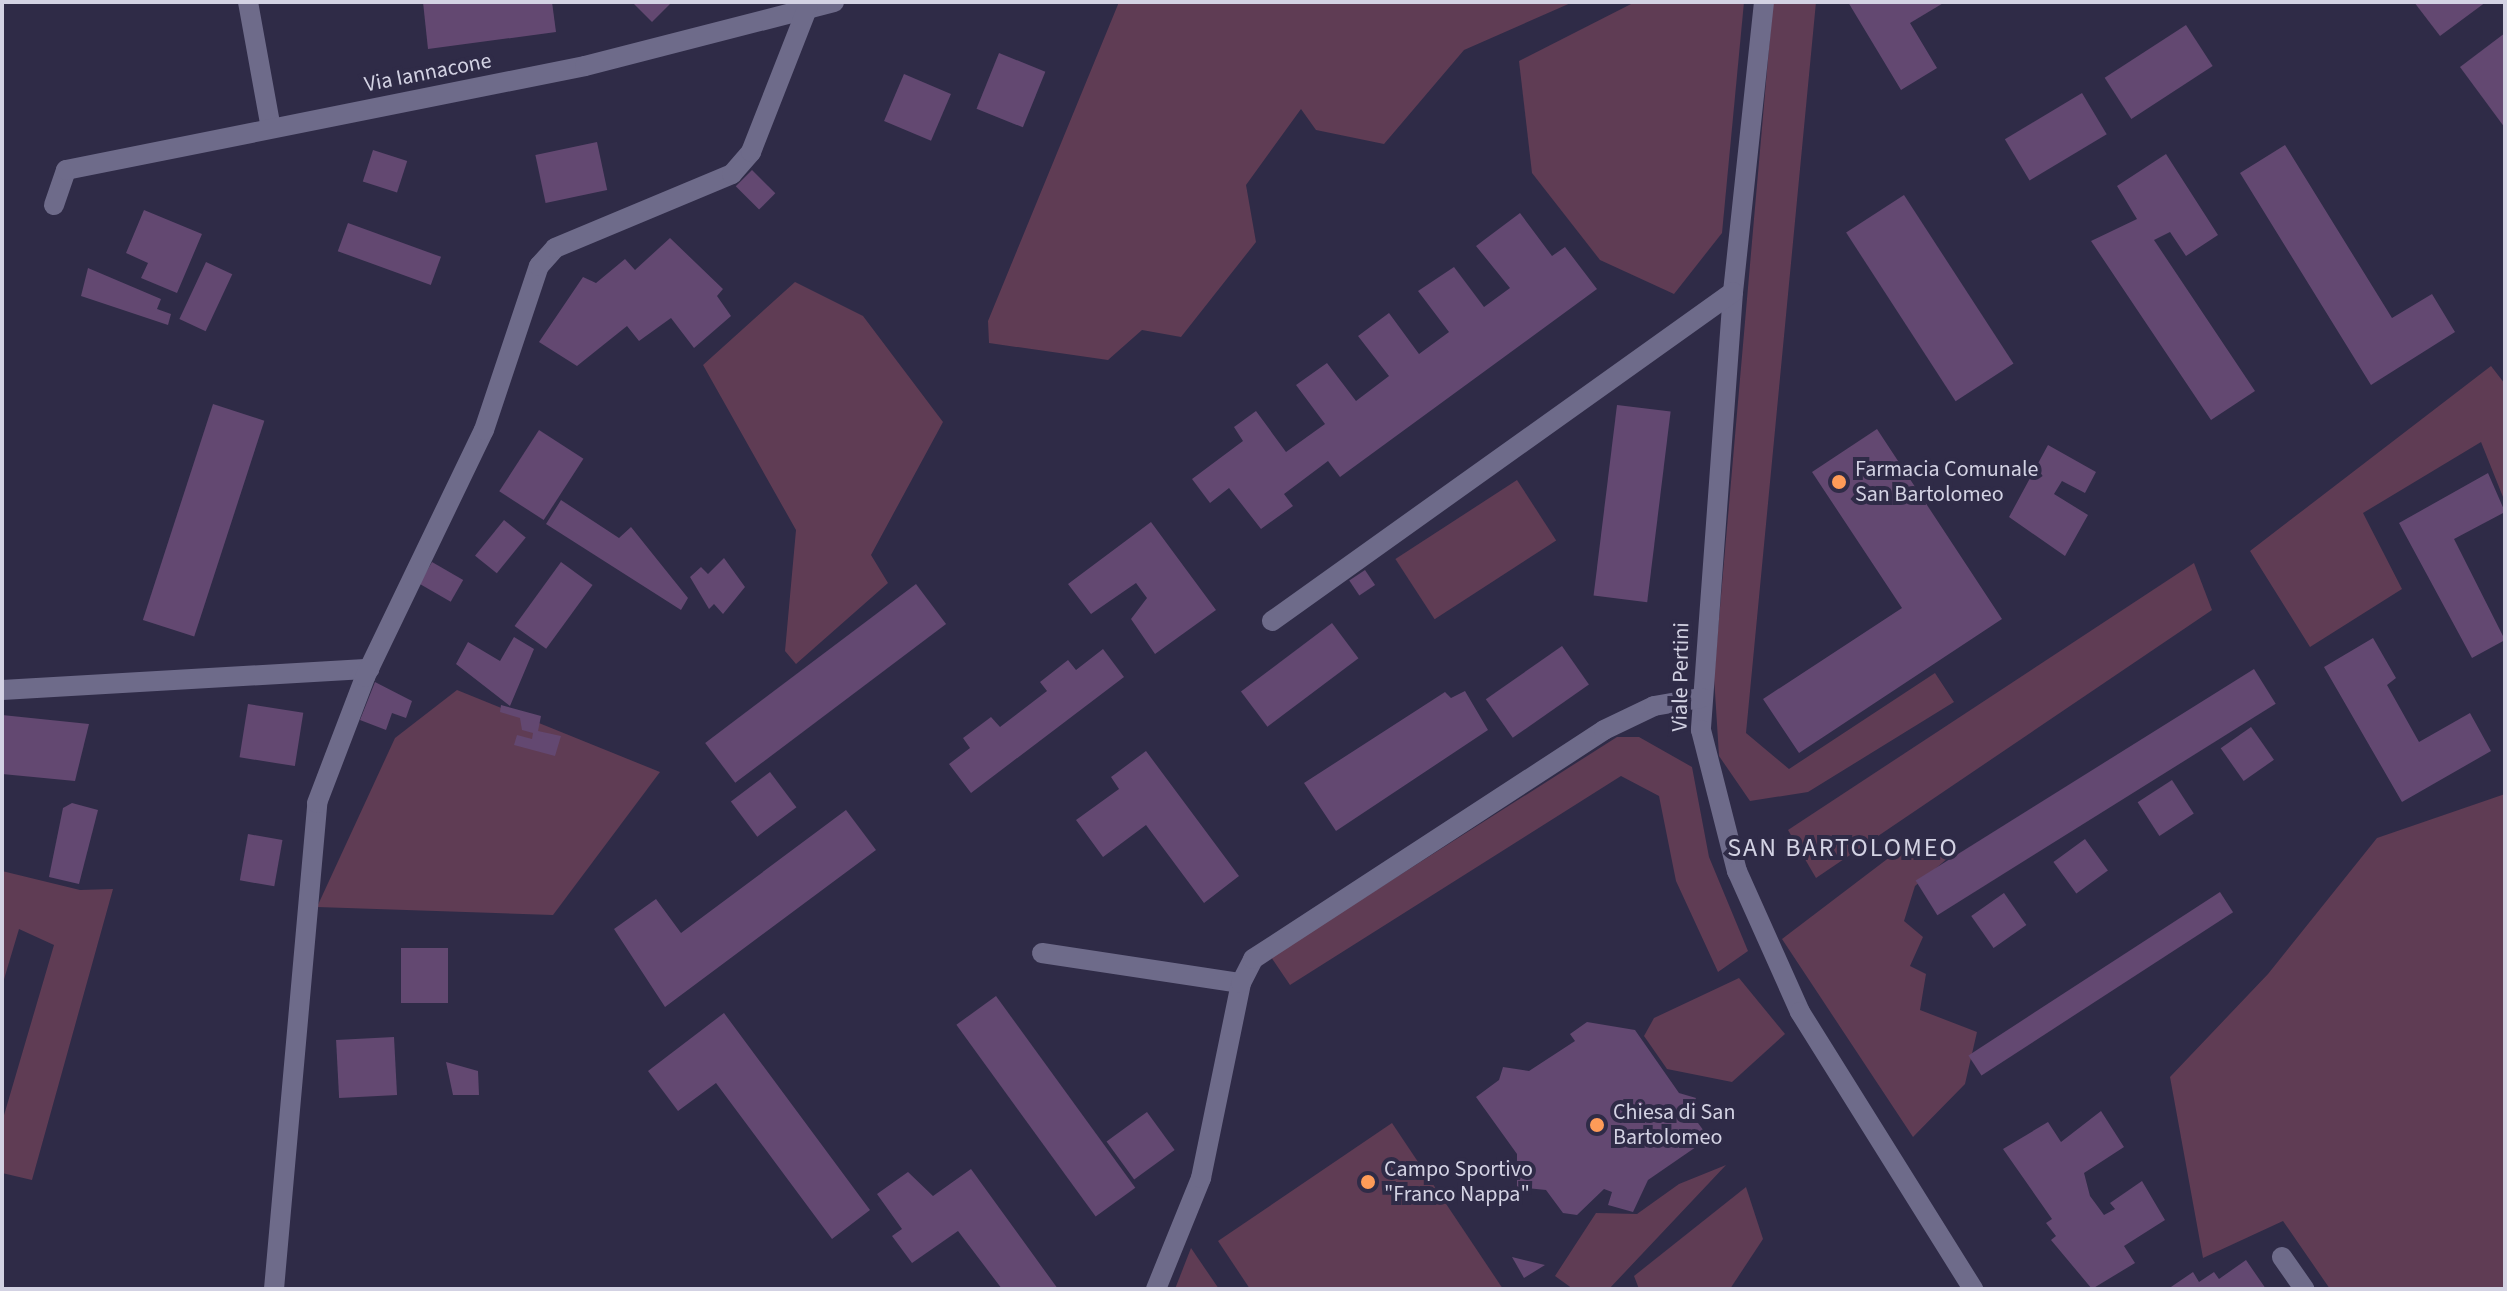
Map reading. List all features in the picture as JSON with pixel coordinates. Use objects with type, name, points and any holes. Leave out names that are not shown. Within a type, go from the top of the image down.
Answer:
[{"type":"street","points":[[248,2],[270,123]]},
{"type":"street","name":"Via Iannacone","points":[[54,205],[66,170],[270,123],[281,127],[585,66],[834,2]]},
{"type":"street","name":"Viale Pertini","points":[[1764,2],[1733,292],[1701,698],[1715,797],[1767,945],[1800,1012],[1973,1289]]},
{"type":"street","points":[[274,1289],[317,803],[369,669],[484,430],[539,266],[555,248],[732,174],[751,152],[807,9]]},
{"type":"street","points":[[1272,621],[1733,292]]},
{"type":"street","points":[[2,690],[369,669]]},
{"type":"street","points":[[1156,1289],[1201,1178],[1241,983],[1253,959],[1604,730],[1654,706],[1701,698]]},
{"type":"street","points":[[1042,953],[1241,983]]},
{"type":"street","points":[[2282,1257],[2304,1289]]},
{"type":"shaded area","points":[[1119,2],[1573,2],[1464,50],[1384,144],[1316,130],[1301,109],[1246,185],[1256,242],[1181,337],[1142,330],[1108,360],[989,343],[988,321]]},
{"type":"shaded area","points":[[1635,2],[1744,2],[1722,233],[1674,294],[1600,260],[1532,173],[1519,61]]},
{"type":"shaded area","points":[[1773,2],[1816,2],[1746,733],[1789,769],[1935,673],[1954,702],[1808,792],[1750,801],[1719,756],[1714,676]]},
{"type":"shaded area","points":[[795,282],[863,316],[943,422],[871,555],[888,583],[796,664],[785,651],[796,530],[703,365]]},
{"type":"shaded area","points":[[2491,366],[2505,384],[2505,502],[2481,442],[2363,513],[2402,589],[2310,647],[2250,551]]},
{"type":"shaded area","points":[[1517,480],[1556,540],[1435,619],[1395,559]]},
{"type":"shaded area","points":[[2194,563],[2212,610],[1816,878],[1788,830]]},
{"type":"shaded area","points":[[457,690],[660,772],[553,915],[317,907],[395,738]]},
{"type":"shaded area","points":[[1617,737],[1639,737],[1692,767],[1709,857],[1748,951],[1718,972],[1676,881],[1659,796],[1621,776],[1290,985],[1271,957]]},
{"type":"shaded area","points":[[2505,794],[2505,1289],[2330,1289],[2283,1221],[2203,1258],[2170,1077],[2268,974],[2377,838]]},
{"type":"shaded area","points":[[1903,847],[1948,858],[1915,886],[1904,921],[1923,937],[1910,966],[1926,974],[1920,1010],[1977,1032],[1965,1084],[1913,1137],[1782,939]]},
{"type":"shaded area","points":[[2,871],[80,890],[113,889],[32,1180],[2,1173],[2,1122],[54,945],[19,929],[2,986]]},
{"type":"shaded area","points":[[1739,978],[1785,1034],[1732,1082],[1667,1069],[1644,1036],[1654,1018]]},
{"type":"shaded area","name":"Campo Sportivo \"Franco Nappa\"","points":[[1392,1123],[1503,1289],[1250,1289],[1218,1241]]},
{"type":"shaded area","points":[[1726,1165],[1609,1289],[1573,1289],[1555,1276],[1596,1213],[1637,1214],[1679,1184]]},
{"type":"shaded area","points":[[1746,1187],[1763,1239],[1730,1289],[1639,1289],[1634,1276]]},
{"type":"shaded area","points":[[1191,1248],[1219,1289],[1175,1289]]},
{"type":"building","points":[[423,2],[552,2],[556,32],[428,49]]},
{"type":"building","points":[[632,2],[672,2],[652,22]]},
{"type":"building","points":[[1848,2],[1945,2],[1910,23],[1937,68],[1901,90]]},
{"type":"building","points":[[2414,2],[2486,2],[2440,36]]},
{"type":"building","points":[[2186,25],[2213,66],[2131,119],[2105,78]]},
{"type":"building","points":[[2505,33],[2505,128],[2460,67]]},
{"type":"building","points":[[999,53],[1045,72],[1023,127],[977,109]]},
{"type":"building","points":[[904,74],[951,94],[931,141],[884,121]]},
{"type":"building","points":[[2082,93],[2107,134],[2030,180],[2005,139]]},
{"type":"building","points":[[597,142],[607,190],[546,203],[535,155]]},
{"type":"building","points":[[2285,145],[2392,318],[2432,294],[2455,332],[2371,385],[2240,173]]},
{"type":"building","points":[[373,150],[407,161],[397,193],[363,181]]},
{"type":"building","points":[[2166,154],[2218,235],[2186,256],[2170,232],[2154,240],[2255,391],[2211,420],[2091,241],[2137,219],[2117,186]]},
{"type":"building","points":[[752,170],[775,193],[759,210],[736,186]]},
{"type":"building","points":[[1904,195],[2013,364],[1956,401],[1846,233]]},
{"type":"building","points":[[144,210],[202,234],[177,293],[141,278],[148,263],[126,253]]},
{"type":"building","points":[[1520,213],[1552,256],[1565,247],[1597,289],[1340,477],[1328,461],[1284,494],[1293,506],[1261,529],[1229,488],[1210,503],[1192,479],[1243,441],[1234,427],[1256,411],[1286,452],[1325,424],[1296,385],[1327,363],[1356,401],[1389,376],[1358,336],[1389,313],[1419,354],[1449,332],[1418,291],[1454,267],[1484,307],[1510,288],[1476,246]]},
{"type":"building","points":[[348,223],[441,257],[431,285],[338,251]]},
{"type":"building","points":[[670,238],[723,289],[717,296],[731,316],[694,348],[671,318],[639,341],[627,326],[577,366],[539,342],[583,277],[596,283],[625,259],[635,270]]},
{"type":"building","points":[[206,262],[232,274],[206,331],[179,319]]},
{"type":"building","points":[[88,268],[161,299],[157,309],[171,314],[168,325],[81,296]]},
{"type":"building","points":[[213,404],[264,421],[194,637],[143,620]]},
{"type":"building","points":[[1617,405],[1671,412],[1647,602],[1594,596]]},
{"type":"building","points":[[1877,429],[2002,619],[1799,753],[1763,699],[1902,608],[1812,472]]},
{"type":"building","points":[[539,430],[583,459],[544,520],[499,491]]},
{"type":"building","points":[[2048,445],[2096,472],[2085,493],[2062,481],[2054,494],[2088,515],[2065,556],[2009,517]]},
{"type":"building","points":[[2488,473],[2505,512],[2454,539],[2505,640],[2472,658],[2399,523]]},
{"type":"building","points":[[561,500],[619,538],[631,527],[688,598],[681,610],[546,524]]},
{"type":"building","points":[[504,520],[526,538],[497,573],[475,556]]},
{"type":"building","points":[[1151,522],[1216,610],[1155,654],[1131,619],[1147,598],[1136,583],[1091,614],[1068,584]]},
{"type":"building","points":[[724,558],[745,587],[723,614],[714,604],[709,609],[690,577],[701,567],[708,574]]},
{"type":"building","points":[[432,562],[463,580],[451,602],[420,584]]},
{"type":"building","points":[[561,562],[593,585],[546,649],[515,626]]},
{"type":"building","points":[[1365,570],[1375,585],[1359,596],[1349,581]]},
{"type":"building","points":[[916,584],[946,624],[735,783],[705,743]]},
{"type":"building","points":[[1332,623],[1358,658],[1267,727],[1241,692]]},
{"type":"building","points":[[514,637],[534,649],[510,706],[456,664],[468,642],[500,661]]},
{"type":"building","points":[[2373,638],[2396,678],[2387,685],[2419,742],[2470,713],[2491,751],[2402,802],[2324,667]]},
{"type":"building","points":[[1562,646],[1589,685],[1513,738],[1486,699]]},
{"type":"building","points":[[1103,649],[1124,677],[971,793],[949,764],[970,748],[963,738],[991,717],[1000,727],[1047,691],[1040,682],[1068,660],[1076,670]]},
{"type":"building","points":[[2254,669],[2276,704],[1937,915],[1916,880]]},
{"type":"building","points":[[375,682],[412,701],[406,718],[392,713],[386,730],[360,720]]},
{"type":"building","points":[[1465,691],[1488,730],[1336,831],[1304,783],[1445,692],[1451,698]]},
{"type":"building","points":[[248,704],[303,713],[295,766],[240,757]]},
{"type":"building","points":[[501,705],[541,716],[538,731],[561,736],[555,756],[514,745],[517,735],[532,739],[533,733],[522,730],[520,718],[500,712]]},
{"type":"building","points":[[2,715],[89,724],[75,781],[2,774]]},
{"type":"building","points":[[2251,727],[2274,760],[2244,781],[2221,748]]},
{"type":"building","points":[[1146,751],[1239,876],[1204,903],[1146,825],[1103,857],[1076,820],[1119,789],[1111,777]]},
{"type":"building","points":[[770,772],[796,807],[757,837],[731,801]]},
{"type":"building","points":[[2172,780],[2194,814],[2159,836],[2138,802]]},
{"type":"building","points":[[72,803],[98,810],[79,884],[49,877],[63,808]]},
{"type":"building","points":[[846,810],[876,850],[665,1007],[614,929],[656,899],[681,933]]},
{"type":"building","points":[[248,834],[282,840],[274,886],[240,880]]},
{"type":"building","points":[[2085,839],[2108,871],[2076,893],[2053,862]]},
{"type":"building","points":[[2220,892],[2233,912],[1981,1076],[1968,1055]]},
{"type":"building","points":[[2004,893],[2026,925],[1994,948],[1971,916]]},
{"type":"building","points":[[401,948],[448,948],[448,1003],[401,1003]]},
{"type":"building","points":[[996,996],[1135,1188],[1096,1217],[956,1025]]},
{"type":"building","points":[[724,1013],[870,1210],[832,1239],[716,1083],[678,1111],[648,1071]]},
{"type":"building","name":"Chiesa di San Bartolomeo","points":[[1587,1022],[1635,1030],[1679,1093],[1696,1098],[1690,1112],[1709,1138],[1648,1180],[1633,1212],[1608,1205],[1612,1192],[1604,1189],[1577,1215],[1563,1213],[1546,1190],[1517,1187],[1517,1154],[1476,1097],[1499,1080],[1503,1067],[1529,1071],[1575,1041],[1570,1034]]},
{"type":"building","points":[[394,1037],[397,1095],[339,1098],[336,1040]]},
{"type":"building","points":[[446,1062],[478,1071],[479,1095],[453,1095]]},
{"type":"building","points":[[2101,1111],[2124,1147],[2084,1173],[2090,1196],[2104,1215],[2115,1209],[2110,1203],[2142,1181],[2165,1220],[2124,1246],[2135,1263],[2092,1289],[2051,1240],[2056,1236],[2046,1223],[2052,1219],[2003,1149],[2048,1122],[2061,1142]]},
{"type":"building","points":[[1147,1112],[1175,1150],[1134,1179],[1107,1141]]},
{"type":"building","points":[[971,1169],[1058,1289],[1002,1289],[958,1231],[912,1263],[892,1236],[902,1229],[877,1194],[908,1172],[933,1196]]},
{"type":"building","points":[[1512,1257],[1545,1265],[1524,1278]]},
{"type":"building","points":[[2246,1260],[2266,1289],[2168,1289],[2193,1272],[2199,1282],[2214,1272],[2219,1279]]},
{"type":"place","name":"Farmacia Comunale San Bartolomeo","points":[[1839,482]]},
{"type":"place","name":"Chiesa di San Bartolomeo","points":[[1597,1125]]},
{"type":"place","name":"Campo Sportivo \"Franco Nappa\"","points":[[1368,1182]]},
{"type":"district","name":"SAN BARTOLOMEO","points":[[1843,848]]}]
